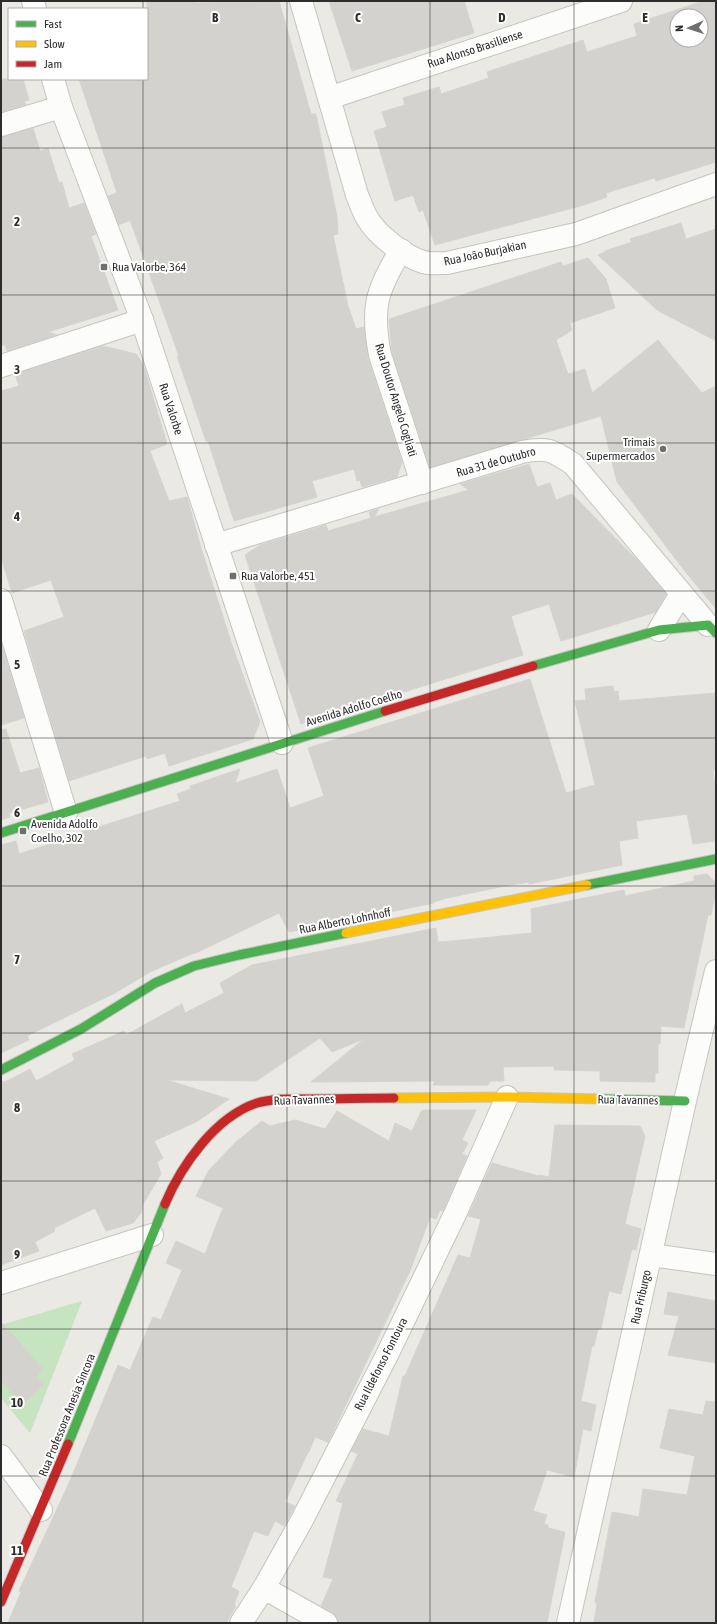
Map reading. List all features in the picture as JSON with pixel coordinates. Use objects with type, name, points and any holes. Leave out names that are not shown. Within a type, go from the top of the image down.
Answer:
[{"type":"street","name":"Rua João Burjakian","points":[[302,1],[357,195],[367,218],[382,235],[401,250],[421,261],[434,264],[447,263],[576,234],[716,184]]},
{"type":"street","name":"Rua Alonso Brasiliense","points":[[329,98],[621,1]]},
{"type":"street","name":"Rua Valorbe","points":[[53,80],[61,107],[142,320],[282,743]]},
{"type":"street","points":[[1,125],[61,107]]},
{"type":"street","name":"Rua Doutor Angelo Cogliati","points":[[401,250],[388,270],[379,292],[376,313],[376,334],[380,355],[422,483]]},
{"type":"street","points":[[1,366],[142,320]]},
{"type":"street","name":"Rua 31 de Outubro","points":[[216,545],[522,452],[546,449],[560,455],[573,464],[712,629]]},
{"type":"street","points":[[659,630],[681,594]]},
{"type":"street","points":[[1,600],[66,814]]},
{"type":"street","name":"Avenida Adolfo Coelho","points":[[1,834],[282,743],[500,675],[659,630],[712,629]]},
{"type":"street","name":"Rua Alberto Lohnhoff","points":[[1,1070],[81,1029],[155,983],[194,966],[246,953],[716,859]]},
{"type":"street","name":"Rua Friburgo","points":[[568,1623],[685,1101],[716,971]]},
{"type":"street","name":"Rua Tavannes","points":[[152,1235],[172,1186],[198,1148],[214,1131],[234,1114],[257,1102],[285,1099],[507,1098],[685,1101]]},
{"type":"street","name":"Rua Ildefonso Fontoura","points":[[241,1623],[264,1588],[302,1520],[387,1355],[456,1212],[507,1098]]},
{"type":"street","points":[[1,1283],[152,1235]]},
{"type":"street","name":"Rua Professora Anesia Sincora","points":[[1,1602],[41,1510],[152,1235]]},
{"type":"street","points":[[651,1255],[716,1264]]},
{"type":"street","points":[[1,1456],[41,1510]]},
{"type":"street","points":[[264,1588],[326,1623]]},
{"type":"green space","points":[[82,1301],[30,1433],[1,1398],[1,1325]]},
{"type":"building","points":[[147,1],[195,1],[196,3],[279,1],[311,114],[316,114],[337,217],[338,234],[333,235],[348,306],[356,329],[364,327],[368,359],[402,462],[397,477],[362,487],[360,480],[357,481],[354,469],[312,481],[317,497],[234,521],[208,441],[206,441],[177,356],[179,356],[130,220],[119,225],[108,196],[117,193],[79,80],[148,80]]},
{"type":"building","points":[[329,1],[464,1],[474,33],[352,71]]},
{"type":"building","points":[[703,1],[716,1],[716,162],[656,181],[655,178],[606,193],[607,197],[584,205],[435,245],[423,210],[419,212],[413,195],[395,201],[374,131],[387,127],[382,112],[405,105],[403,98],[439,87],[441,94],[489,78],[487,72],[583,40],[587,52],[637,36],[634,24],[669,12],[669,48],[709,48],[709,8],[682,8]]},
{"type":"building","points":[[1,79],[23,80],[29,100],[24,101],[26,105],[1,112]]},
{"type":"building","points":[[33,128],[40,151],[48,148],[59,183],[62,182],[69,208],[84,203],[96,234],[91,236],[118,310],[48,332],[57,335],[7,351],[5,345],[1,346],[1,137]]},
{"type":"building","points":[[681,223],[686,239],[716,229],[716,341],[657,310],[598,255],[605,251],[632,242],[630,239]]},
{"type":"building","points":[[588,258],[606,279],[615,308],[570,323],[572,330],[556,340],[568,374],[585,369],[592,393],[658,340],[702,393],[716,386],[716,609],[684,570],[617,482],[601,416],[431,467],[429,465],[392,352],[389,319],[561,262],[563,266]]},
{"type":"building","points":[[103,346],[136,354],[143,364],[167,444],[150,451],[169,501],[187,497],[201,548],[232,645],[260,722],[253,739],[169,766],[165,753],[147,759],[146,756],[69,781],[24,631],[64,617],[51,580],[12,593],[1,557],[1,391],[19,386],[15,374]]},
{"type":"building","points":[[529,464],[537,487],[550,483],[556,500],[572,494],[637,560],[666,594],[656,612],[561,641],[549,604],[511,616],[523,655],[301,724],[245,555],[260,545],[326,525],[328,531],[371,518],[369,512],[379,509],[374,517],[469,490],[460,484]]},
{"type":"building","points":[[1,643],[24,718],[1,725]]},
{"type":"building","points":[[530,679],[566,793],[595,785],[575,701],[586,700],[585,689],[613,686],[614,692],[618,691],[619,701],[716,693],[716,770],[713,770],[716,798],[716,841],[693,844],[687,814],[636,821],[638,838],[619,841],[622,865],[529,884],[529,882],[500,887],[447,898],[434,903],[289,932],[279,913],[198,952],[150,972],[115,993],[27,1036],[29,1040],[1,1053],[1,845],[16,841],[19,854],[89,829],[180,801],[177,794],[191,789],[190,786],[240,769],[235,783],[277,769],[290,808],[324,796],[308,748]]},
{"type":"building","points":[[6,729],[20,773],[39,768],[48,802],[9,813],[10,817],[1,820],[1,730]]},
{"type":"building","points":[[707,874],[716,883],[716,892],[711,915],[708,915],[684,1028],[661,1026],[660,1044],[658,1044],[658,1073],[655,1073],[655,1082],[600,1081],[600,1071],[554,1070],[554,1066],[503,1067],[504,1081],[490,1081],[488,1085],[433,1085],[435,1081],[311,1082],[364,1039],[332,1052],[320,1038],[256,1081],[166,1080],[229,1099],[196,1122],[154,1141],[163,1158],[157,1162],[161,1174],[143,1204],[141,1213],[133,1223],[106,1231],[95,1208],[54,1228],[55,1231],[35,1242],[39,1251],[1,1265],[1,1082],[7,1081],[30,1069],[36,1081],[75,1060],[72,1054],[124,1031],[126,1035],[182,1004],[185,1013],[224,993],[220,983],[252,965],[436,928],[438,942],[532,933],[531,909],[624,890],[625,896],[694,881],[694,876]]},
{"type":"building","points":[[422,1110],[476,1110],[462,1140],[468,1143],[462,1154],[467,1156],[443,1211],[440,1210],[436,1219],[430,1217],[410,1271],[328,1442],[315,1437],[285,1502],[295,1506],[284,1526],[275,1521],[268,1536],[254,1531],[231,1587],[239,1591],[234,1605],[236,1606],[226,1623],[8,1623],[21,1592],[19,1591],[69,1483],[118,1365],[130,1370],[153,1317],[161,1320],[182,1270],[166,1263],[176,1241],[205,1254],[223,1208],[196,1196],[209,1170],[236,1142],[262,1121],[270,1126],[295,1120],[325,1129],[337,1111],[389,1141],[395,1123],[412,1131]]},
{"type":"building","points":[[555,1125],[640,1126],[645,1136],[625,1224],[641,1229],[636,1250],[632,1249],[621,1294],[609,1291],[601,1329],[598,1329],[594,1346],[592,1346],[581,1401],[596,1405],[591,1431],[583,1429],[574,1477],[547,1470],[533,1511],[547,1515],[544,1524],[548,1525],[548,1528],[565,1532],[547,1623],[338,1623],[337,1617],[332,1612],[321,1606],[333,1579],[323,1577],[343,1503],[336,1501],[358,1454],[351,1451],[363,1429],[389,1436],[403,1376],[405,1376],[458,1255],[470,1258],[481,1219],[468,1216],[492,1163],[539,1176],[549,1177]]},
{"type":"building","points":[[668,1292],[716,1301],[716,1363],[668,1355],[679,1316],[664,1314]]},
{"type":"building","points":[[1,1322],[43,1369],[36,1377],[43,1385],[23,1405],[1,1381]]},
{"type":"building","points":[[706,1401],[716,1402],[716,1623],[594,1623],[597,1603],[595,1602],[612,1512],[639,1517],[643,1489],[687,1495],[695,1456],[660,1448],[669,1409],[703,1415]]},
{"type":"traffic: fast","points":[[533,666],[659,630],[708,625],[716,633]]},
{"type":"traffic: fast","points":[[1,833],[385,711]]},
{"type":"traffic: fast","points":[[587,885],[716,859]]},
{"type":"traffic: fast","points":[[1,1070],[81,1029],[155,983],[194,966],[239,955],[346,933]]},
{"type":"traffic: fast","points":[[602,1099],[685,1101]]},
{"type":"traffic: fast","points":[[68,1444],[165,1204]]},
{"type":"traffic: slow","points":[[346,933],[587,885]]},
{"type":"traffic: slow","points":[[394,1098],[507,1097],[602,1099]]},
{"type":"traffic: jam","points":[[385,711],[533,666]]},
{"type":"traffic: jam","points":[[165,1204],[180,1174],[201,1144],[227,1119],[257,1103],[291,1099],[394,1098]]},
{"type":"traffic: jam","points":[[1,1602],[68,1444]]},
{"type":"place","name":"Rua Valorbe, 364","points":[[104,267]]},
{"type":"place","name":"Trimais Supermercados","points":[[663,449]]},
{"type":"place","name":"Rua Valorbe, 451","points":[[233,576]]},
{"type":"place","name":"Avenida Adolfo Coelho, 302","points":[[23,831]]}]
